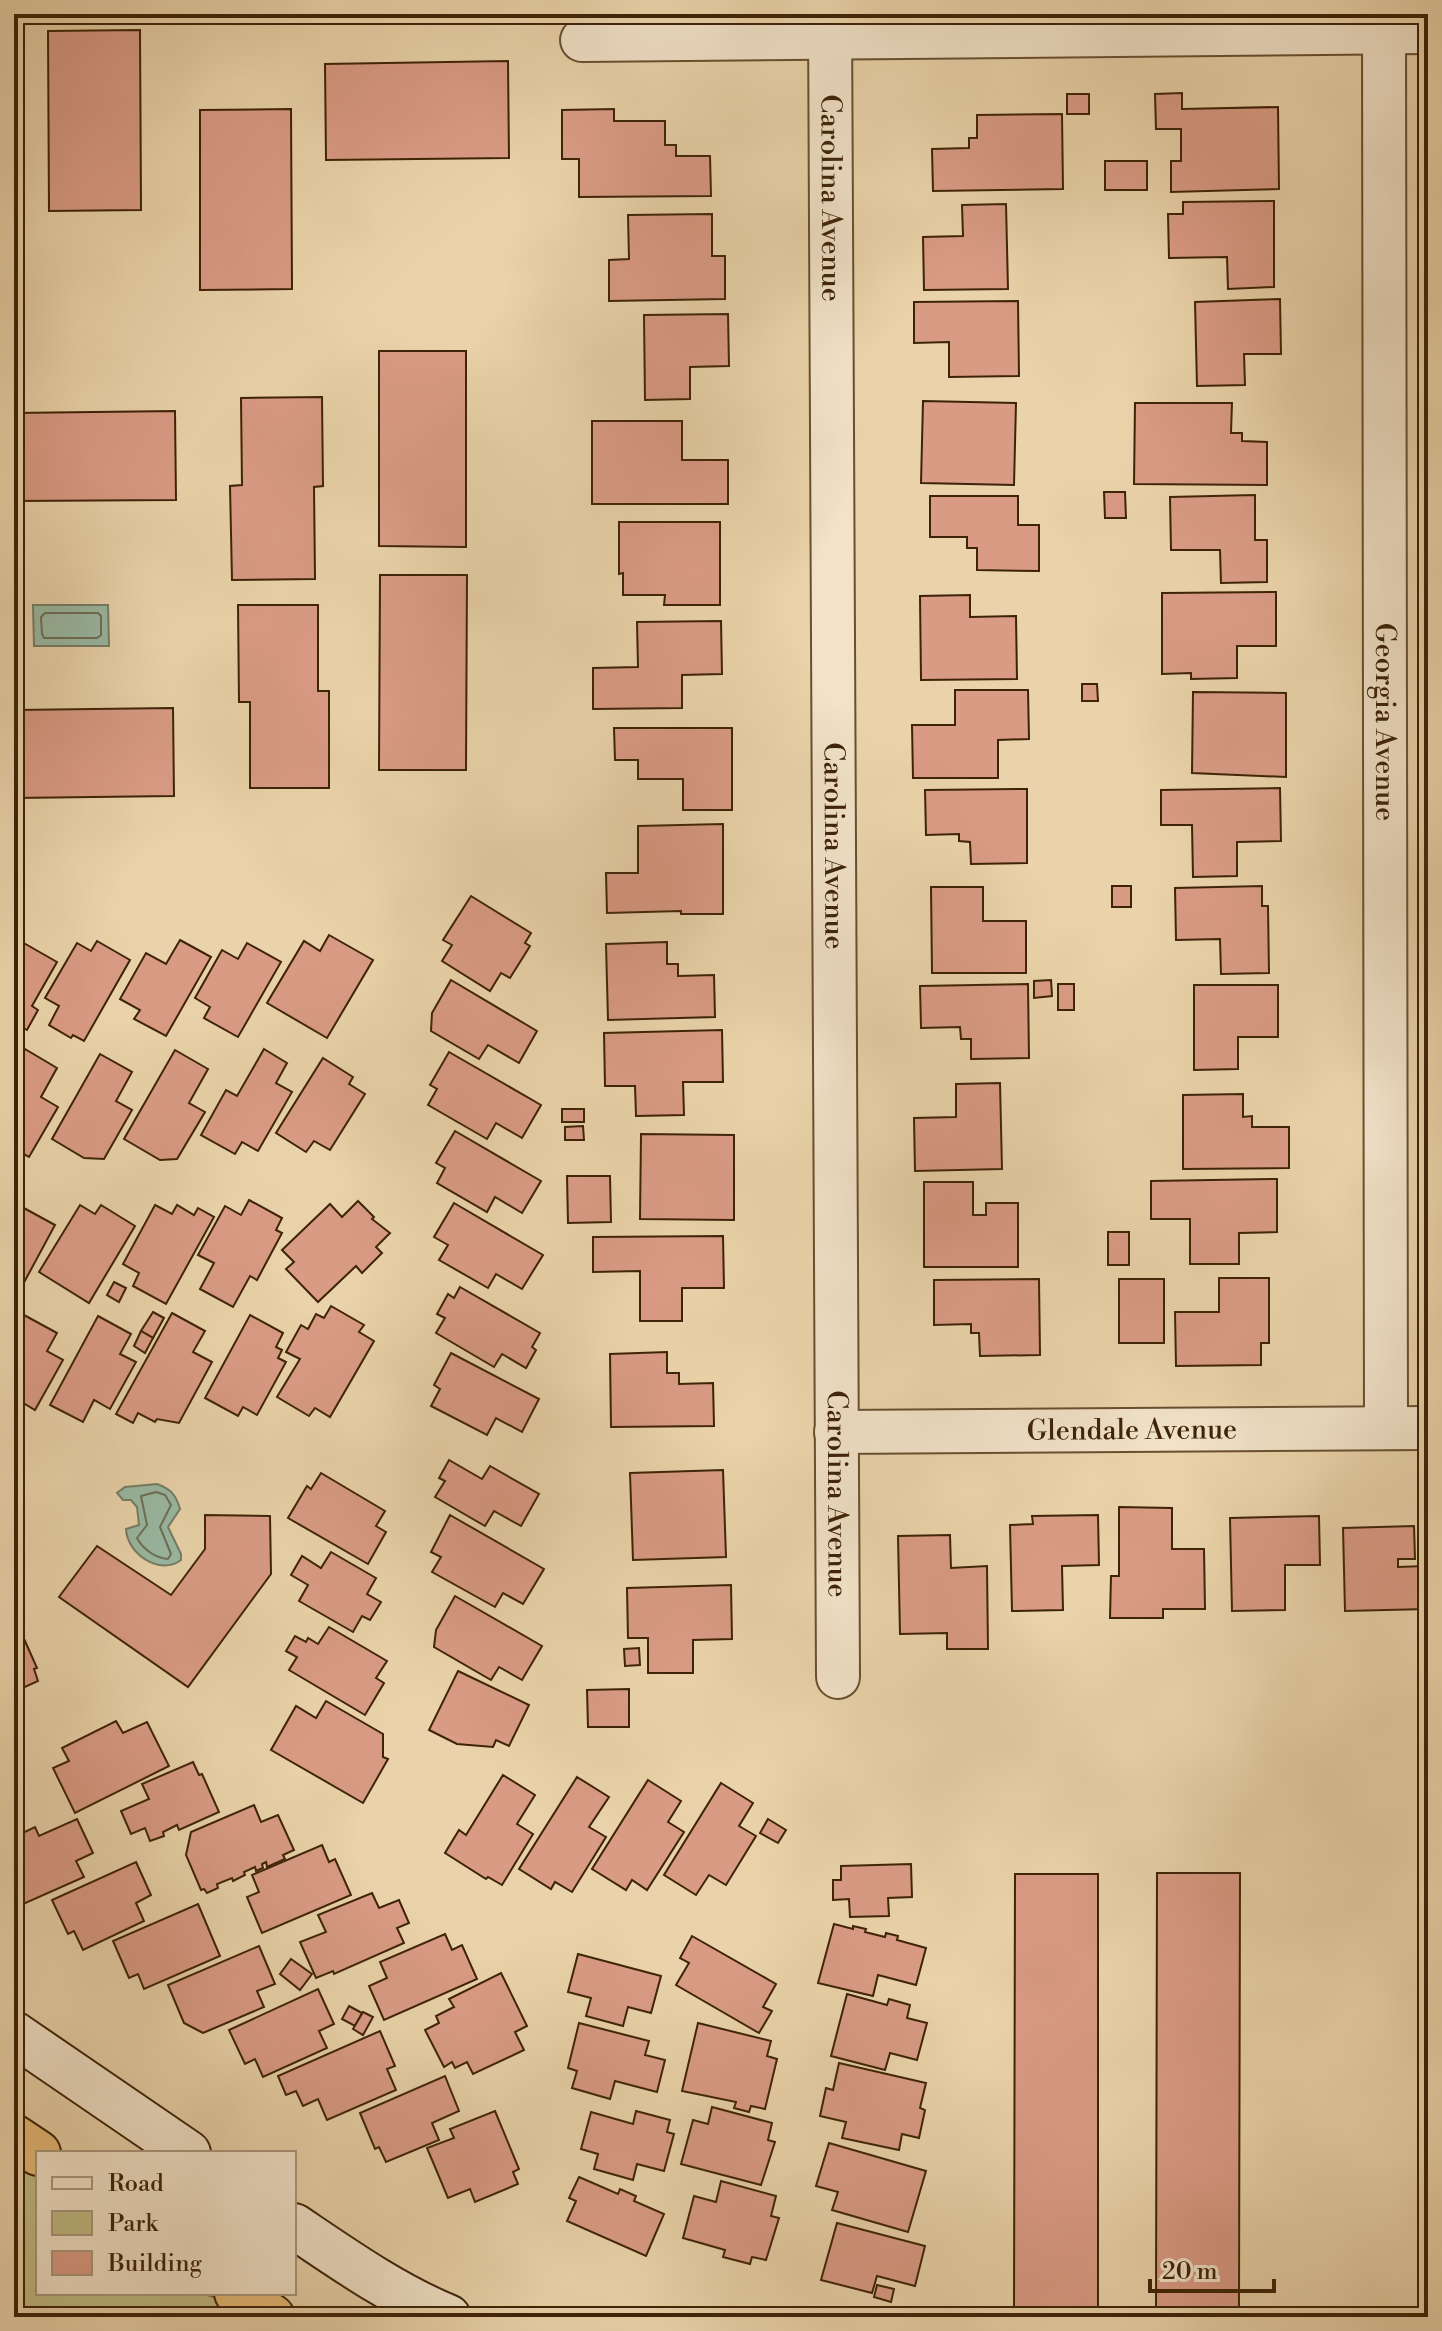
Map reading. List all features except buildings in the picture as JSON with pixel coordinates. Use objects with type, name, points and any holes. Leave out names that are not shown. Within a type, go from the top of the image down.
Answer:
[{"type":"highway","points":[[14,2137],[36,2152]]},
{"type":"highway","points":[[240,2295],[272,2317]]},
{"type":"street","points":[[582,40],[830,26],[1384,23],[1428,32]]},
{"type":"street","name":"Georgia Avenue","points":[[1384,23],[1386,1428]]},
{"type":"street","name":"Carolina Avenue","points":[[830,26],[838,1677]]},
{"type":"street","name":"Glendale Avenue","points":[[836,1432],[1428,1428]]},
{"type":"street","points":[[14,2034],[185,2151]]},
{"type":"street","points":[[296,2227],[425,2308],[448,2317]]},
{"type":"green space","points":[[14,2149],[36,2165],[36,2295],[208,2295],[239,2306],[254,2317],[14,2317]]},
{"type":"water","points":[[33,605],[108,605],[109,646],[34,646]]},
{"type":"water","points":[[157,1484],[172,1493],[180,1509],[168,1527],[181,1554],[181,1560],[173,1564],[155,1564],[132,1547],[126,1529],[139,1525],[137,1507],[117,1493],[125,1487]]}]
